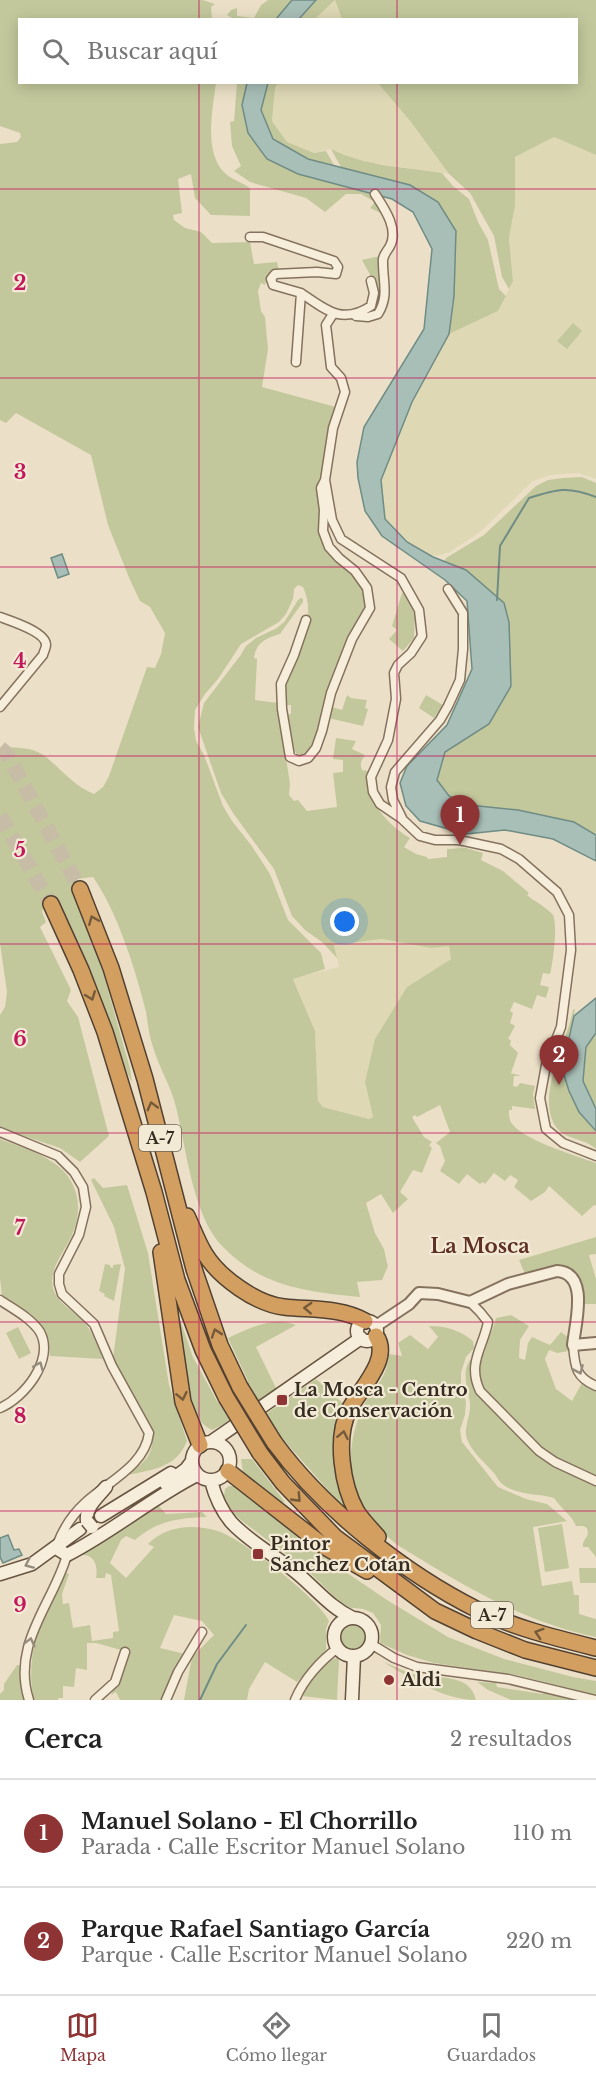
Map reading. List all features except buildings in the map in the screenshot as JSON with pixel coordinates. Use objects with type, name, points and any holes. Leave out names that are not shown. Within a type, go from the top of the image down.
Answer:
[{"type":"highway","name":"A-7","points":[[80,889],[111,968],[145,1079],[194,1269],[220,1344],[240,1387],[274,1442],[314,1489],[344,1519],[429,1582],[479,1610],[542,1634],[596,1648]]},
{"type":"highway","name":"A-7","points":[[51,904],[81,970],[105,1032],[154,1192],[177,1280],[203,1350],[226,1397],[260,1453],[283,1483],[335,1537],[435,1611],[525,1650],[596,1668]]},
{"type":"highway","points":[[173,1185],[206,1255],[227,1280],[251,1295],[280,1307],[322,1309],[358,1317],[380,1347],[378,1363],[348,1411],[341,1447],[346,1486],[358,1513],[398,1559]]},
{"type":"highway","points":[[154,1192],[183,1402],[192,1430],[206,1444]]},
{"type":"highway","points":[[228,1471],[326,1546],[435,1611]]},
{"type":"main road","points":[[56,1548],[67,1556],[94,1541],[179,1484],[194,1467],[193,1454],[369,1330]]},
{"type":"main road","points":[[229,1455],[240,1423]]},
{"type":"main road","points":[[206,1444],[222,1446],[231,1460],[228,1471],[218,1480],[211,1481]]},
{"type":"main road","points":[[194,1467],[211,1481],[215,1496],[232,1523],[298,1574],[339,1611],[362,1620],[369,1626],[372,1634],[371,1644],[364,1652],[354,1656],[338,1648],[335,1640],[336,1629],[333,1613],[321,1596]]},
{"type":"main road","points":[[0,1574],[32,1564],[86,1526],[99,1527],[109,1522],[156,1492],[186,1469],[194,1467]]},
{"type":"main road","points":[[101,1516],[174,1472],[194,1467]]},
{"type":"main road","points":[[86,1526],[88,1508],[106,1487]]},
{"type":"main road","points":[[336,1629],[344,1620],[353,1618]]},
{"type":"main road","points":[[352,1700],[354,1656]]},
{"type":"street","points":[[250,237],[263,237],[334,261],[338,267],[336,274],[296,272],[275,274],[271,279],[273,285],[301,294],[333,314],[368,317],[378,314],[384,304],[386,290],[382,261],[390,245],[392,233],[388,214],[375,194]]},
{"type":"street","points":[[353,316],[371,306],[374,293],[370,281]]},
{"type":"street","points":[[296,362],[301,294]]},
{"type":"street","points":[[306,620],[281,684],[282,709],[290,757],[299,761],[308,758],[316,748],[331,693],[352,639],[369,608],[367,588],[356,572],[329,547],[323,531],[324,510],[321,488],[325,480],[333,428],[345,392],[341,378],[331,367],[326,325],[333,314]]},
{"type":"street","points":[[325,480],[332,520],[341,539],[401,578],[419,610],[422,636],[394,673],[396,699],[392,724],[388,740],[371,777],[373,792],[380,804],[402,819],[420,836],[435,840],[459,840],[501,849],[519,859],[557,892],[569,915],[571,950],[561,1027],[546,1065],[540,1098],[546,1129],[563,1143],[596,1156]]},
{"type":"street","points":[[402,819],[393,800],[391,787],[395,772],[440,720],[460,680],[464,649],[463,613],[448,589]]},
{"type":"street","points":[[0,616],[33,630],[44,638],[46,645],[43,655],[0,707]]},
{"type":"street","points":[[0,1132],[58,1156],[74,1172],[82,1187],[86,1207],[79,1235],[59,1274],[59,1284],[62,1294],[94,1324],[112,1366],[149,1433],[148,1445],[141,1456],[72,1516],[56,1548]]},
{"type":"street","points":[[470,1302],[507,1284],[557,1271],[564,1272],[574,1280],[579,1298],[573,1345],[577,1372],[584,1381],[596,1386]]},
{"type":"street","points":[[369,1330],[409,1304],[419,1293],[438,1294],[470,1302],[488,1322],[486,1333],[476,1354],[474,1369],[480,1391],[539,1451],[555,1462],[596,1481]]},
{"type":"street","points":[[0,1300],[33,1325],[40,1333],[43,1348],[41,1365],[26,1388],[6,1405],[0,1407]]},
{"type":"street","points":[[573,1345],[596,1343]]},
{"type":"street","points":[[29,1700],[26,1678],[29,1640],[67,1556]]},
{"type":"street","points":[[166,1700],[178,1672],[202,1632]]},
{"type":"street","points":[[371,1644],[394,1658],[417,1667],[508,1679],[595,1700]]},
{"type":"street","points":[[295,1700],[304,1684],[327,1656],[338,1648]]},
{"type":"street","points":[[95,1700],[115,1682],[125,1652]]},
{"type":"shaded area","points":[[335,0],[342,18],[316,18]]},
{"type":"shaded area","points":[[277,84],[380,84],[411,121],[449,174],[372,163],[342,155],[331,149],[314,153],[287,142],[272,121]]},
{"type":"shaded area","points":[[554,137],[596,155],[596,479],[578,473],[551,475],[533,481],[480,532],[450,552],[433,557],[407,542],[385,519],[380,480],[412,402],[449,334],[498,311],[513,281],[509,238],[515,206],[515,157]]},
{"type":"shaded area","points":[[382,939],[431,948],[449,945],[451,959],[407,987],[365,1082],[373,1117],[369,1119],[323,1107],[318,1101],[315,1031],[293,978],[339,967],[334,945]]},
{"type":"green space","points":[[0,0],[203,0],[215,4],[211,7],[212,18],[18,18],[18,84],[216,84],[211,128],[213,151],[216,161],[225,173],[250,188],[250,216],[211,215],[195,198],[191,174],[178,179],[182,213],[173,215],[174,220],[185,228],[201,232],[212,243],[250,242],[254,264],[277,262],[279,271],[268,274],[265,285],[261,283],[258,291],[261,311],[265,317],[268,349],[262,387],[336,407],[327,432],[323,476],[320,477],[316,489],[321,509],[322,537],[366,590],[367,603],[364,617],[325,701],[324,716],[311,752],[299,757],[293,747],[286,715],[291,714],[291,705],[285,705],[288,674],[301,648],[308,621],[306,595],[303,587],[298,585],[294,589],[293,599],[286,614],[279,622],[241,644],[205,694],[195,710],[196,741],[204,755],[223,806],[270,874],[288,920],[321,953],[325,969],[293,979],[315,1031],[318,1101],[323,1107],[369,1119],[373,1117],[365,1082],[375,1039],[407,987],[451,959],[449,946],[431,948],[382,939],[334,945],[337,958],[292,916],[274,869],[221,793],[198,727],[204,703],[246,646],[256,638],[277,628],[285,621],[298,600],[303,599],[280,634],[262,642],[254,658],[257,659],[255,700],[278,703],[290,784],[289,795],[294,801],[298,800],[307,811],[337,807],[333,773],[343,772],[343,760],[333,759],[336,738],[356,741],[352,749],[365,755],[361,767],[363,771],[369,772],[371,794],[376,806],[389,822],[410,838],[404,847],[428,859],[447,857],[447,849],[466,848],[483,853],[481,860],[503,871],[529,893],[527,895],[553,915],[554,953],[550,974],[543,973],[540,985],[549,987],[546,998],[537,995],[532,1009],[514,1002],[510,1011],[513,1013],[510,1023],[515,1026],[508,1039],[511,1040],[510,1045],[518,1053],[511,1073],[521,1076],[514,1076],[513,1086],[517,1087],[520,1083],[535,1086],[533,1094],[535,1109],[512,1106],[509,1116],[515,1127],[535,1140],[596,1163],[596,1206],[594,1205],[582,1216],[549,1186],[545,1192],[531,1201],[514,1187],[518,1180],[510,1175],[505,1181],[494,1173],[485,1184],[483,1182],[480,1184],[467,1174],[459,1184],[440,1171],[445,1161],[440,1146],[436,1143],[450,1132],[440,1105],[417,1117],[415,1115],[412,1117],[424,1137],[432,1142],[429,1145],[432,1148],[422,1173],[413,1170],[400,1192],[408,1199],[393,1213],[381,1194],[366,1203],[375,1233],[384,1249],[388,1266],[382,1280],[357,1282],[360,1297],[304,1290],[253,1271],[223,1247],[204,1219],[187,1161],[176,1107],[152,1043],[137,978],[118,924],[93,877],[77,879],[73,885],[73,892],[98,955],[132,1082],[97,989],[60,906],[54,901],[45,901],[42,912],[46,922],[40,927],[71,990],[67,1001],[78,1017],[109,1136],[80,1162],[60,1148],[0,1128],[0,1015],[5,1007],[7,992],[0,943],[0,748],[24,748],[36,751],[74,782],[94,794],[103,787],[109,776],[147,667],[155,668],[161,654],[165,633],[150,607],[140,601],[130,580],[108,525],[91,455],[16,413],[6,423],[0,420],[0,144],[17,142],[21,137],[20,133],[0,126]]},
{"type":"green space","points":[[268,0],[292,0],[277,18],[254,18],[261,5]]},
{"type":"green space","points":[[316,0],[335,0],[316,18],[301,18]]},
{"type":"green space","points":[[335,0],[596,0],[596,155],[554,137],[515,157],[515,206],[509,238],[513,281],[509,289],[502,277],[494,236],[470,193],[449,174],[411,122],[379,84],[578,84],[578,18],[342,18]]},
{"type":"green space","points":[[237,8],[237,16],[254,18],[232,18],[227,15],[231,10]]},
{"type":"green space","points":[[237,84],[247,84],[242,105],[248,133],[355,188],[372,193],[383,214],[370,208],[375,202],[361,194],[346,194],[325,212],[306,198],[250,182],[234,171],[241,166],[232,146],[230,122],[234,121]]},
{"type":"green space","points":[[268,84],[277,84],[272,121],[287,142],[314,153],[326,151],[334,165],[308,159],[273,139],[261,110]]},
{"type":"green space","points":[[331,149],[357,159],[442,173],[469,199],[488,240],[499,289],[506,296],[498,311],[449,334],[454,296],[456,231],[410,185],[341,167]]},
{"type":"green space","points":[[380,256],[381,305],[371,314],[367,313],[374,282],[362,260]]},
{"type":"green space","points":[[573,323],[582,331],[567,349],[557,341]]},
{"type":"green space","points":[[582,477],[596,483],[596,835],[574,822],[518,810],[469,805],[449,796],[437,780],[444,752],[489,724],[466,570],[444,562],[446,558],[484,535],[536,486],[548,480]]},
{"type":"green space","points":[[402,593],[407,593],[415,617],[414,638],[403,651],[389,639],[397,630],[392,626]]},
{"type":"green space","points":[[347,695],[351,698],[367,700],[365,708],[368,709],[363,726],[328,718],[329,706],[342,710]]},
{"type":"green space","points":[[426,695],[443,705],[434,718],[419,708]]},
{"type":"green space","points":[[575,1009],[562,1069],[579,1112],[596,1131],[596,1149],[564,1134],[556,1127],[550,1115],[549,1101],[554,1069]]},
{"type":"green space","points":[[596,1033],[596,1109],[583,1081],[586,1047]]},
{"type":"green space","points":[[0,1139],[47,1159],[66,1174],[73,1184],[78,1203],[77,1220],[54,1270],[53,1288],[63,1304],[87,1326],[103,1359],[50,1356],[46,1335],[41,1327],[27,1313],[2,1295]]},
{"type":"green space","points":[[94,1178],[103,1188],[127,1185],[148,1253],[169,1385],[187,1441],[177,1457],[170,1462],[155,1469],[128,1475],[148,1456],[152,1438],[151,1430],[113,1358],[125,1269],[114,1227],[91,1180]]},
{"type":"green space","points":[[596,1237],[596,1254],[589,1255],[596,1279],[596,1304],[582,1304],[576,1276],[571,1271],[526,1276],[519,1260]]},
{"type":"green space","points":[[105,1264],[113,1268],[113,1265],[121,1264],[114,1301],[99,1291]]},
{"type":"green space","points":[[177,1311],[193,1357],[218,1403],[248,1381],[228,1338],[253,1327],[270,1323],[296,1325],[256,1347],[277,1390],[212,1430],[203,1424],[197,1417],[189,1397],[184,1355],[180,1355]]},
{"type":"green space","points":[[511,1315],[529,1326],[520,1340],[519,1358],[525,1360],[528,1343],[532,1337],[550,1345],[561,1332],[568,1337],[569,1351],[557,1353],[549,1350],[545,1359],[556,1389],[572,1401],[582,1383],[596,1388],[596,1477],[557,1460],[539,1447],[481,1389],[479,1367],[482,1352],[496,1318]]},
{"type":"green space","points":[[429,1326],[452,1329],[473,1341],[474,1348],[466,1357],[461,1373],[461,1385],[466,1402],[460,1430],[462,1442],[498,1487],[526,1499],[547,1504],[567,1521],[533,1527],[542,1586],[572,1581],[574,1595],[579,1595],[579,1614],[596,1619],[596,1637],[542,1622],[492,1600],[443,1573],[396,1544],[378,1528],[357,1497],[353,1484],[351,1454],[356,1425],[361,1412],[384,1374],[389,1354],[402,1356],[398,1343],[410,1335],[428,1349],[438,1337]]},
{"type":"green space","points":[[18,1327],[31,1353],[19,1359],[6,1333]]},
{"type":"green space","points":[[472,1358],[474,1382],[485,1402],[538,1456],[560,1469],[596,1484],[596,1557],[588,1547],[583,1547],[588,1534],[587,1528],[576,1526],[554,1498],[518,1492],[505,1486],[472,1448],[466,1435],[470,1403],[466,1368]]},
{"type":"green space","points":[[316,1379],[346,1406],[341,1494],[349,1514],[281,1437],[266,1414]]},
{"type":"green space","points":[[241,1459],[252,1459],[285,1502],[279,1502],[243,1472]]},
{"type":"green space","points":[[229,1486],[236,1486],[337,1566],[448,1637],[504,1659],[596,1681],[596,1695],[516,1675],[434,1663],[407,1655],[380,1643],[381,1625],[373,1613],[363,1609],[345,1607],[306,1569],[232,1512],[224,1496],[225,1489]]},
{"type":"green space","points":[[157,1504],[166,1514],[202,1512],[207,1517],[168,1522],[151,1529],[135,1540],[126,1536],[121,1540],[110,1563],[126,1578],[154,1547],[148,1544],[163,1533],[190,1527],[218,1531],[244,1545],[278,1570],[322,1611],[329,1621],[326,1629],[326,1650],[297,1682],[265,1662],[249,1689],[247,1700],[184,1700],[192,1657],[214,1635],[202,1621],[174,1615],[160,1648],[185,1654],[163,1700],[120,1700],[116,1692],[111,1695],[128,1652],[96,1643],[87,1643],[87,1670],[76,1668],[74,1687],[63,1686],[63,1698],[58,1698],[58,1700],[34,1700],[31,1668],[36,1637],[66,1573],[69,1574],[62,1594],[63,1604],[69,1603],[73,1628],[90,1625],[92,1641],[113,1638],[113,1632],[119,1631],[111,1575],[106,1573],[105,1578],[96,1578],[94,1562],[90,1556],[81,1555],[79,1552]]},
{"type":"green space","points":[[562,1524],[569,1568],[545,1572],[538,1528]]},
{"type":"green space","points":[[579,1568],[596,1568],[596,1583],[580,1583]]},
{"type":"green space","points":[[353,1624],[362,1628],[366,1637],[362,1646],[353,1650],[344,1646],[340,1637],[344,1628]]},
{"type":"green space","points":[[337,1658],[339,1660],[337,1700],[302,1696],[321,1669]]},
{"type":"green space","points":[[383,1662],[410,1673],[458,1680],[466,1684],[476,1700],[439,1692]]},
{"type":"green space","points":[[17,1665],[21,1665],[24,1700],[0,1700],[4,1684]]},
{"type":"green space","points":[[477,1682],[496,1683],[497,1687],[543,1694],[544,1692],[582,1700],[511,1700],[488,1690]]},
{"type":"water","points":[[292,0],[316,0],[300,18],[277,18]]},
{"type":"water","points":[[247,84],[268,84],[261,110],[273,139],[308,159],[410,185],[438,202],[456,231],[454,296],[449,334],[412,402],[381,480],[385,519],[407,542],[433,557],[466,570],[504,603],[509,622],[511,686],[489,724],[445,752],[437,780],[449,796],[469,805],[518,810],[574,822],[596,835],[596,861],[553,839],[505,830],[466,834],[420,821],[406,806],[400,783],[407,766],[447,725],[472,669],[467,601],[445,580],[382,536],[365,511],[357,462],[364,427],[424,329],[432,249],[413,212],[392,199],[298,174],[267,159],[248,133],[242,105]]},
{"type":"water","points":[[62,554],[69,574],[58,578],[51,558]]},
{"type":"water","points":[[596,998],[596,1033],[586,1047],[583,1081],[596,1109],[596,1131],[579,1112],[562,1069],[574,1016]]},
{"type":"water","points":[[8,1535],[14,1550],[19,1549],[22,1555],[3,1563],[0,1557],[0,1538]]},
{"type":"waterway","points":[[497,600],[500,546],[529,498],[563,490],[578,491],[596,497]]},
{"type":"waterway","points":[[200,1700],[217,1664],[246,1625]]},
{"type":"tunnel","points":[[0,748],[7,754],[80,889]]},
{"type":"tunnel","points":[[0,816],[51,904]]},
{"type":"place","name":"Manuel Solano - El Chorrillo","points":[[460,845]]},
{"type":"place","name":"Parque Rafael Santiago García","points":[[559,1085]]},
{"type":"place","name":"La Mosca - Centro de Conservación","points":[[282,1400]]},
{"type":"place","name":"Pintor Sánchez Cotán","points":[[258,1554]]},
{"type":"place","name":"Aldi","points":[[389,1680]]},
{"type":"district","name":"La Mosca","points":[[480,1246]]}]
